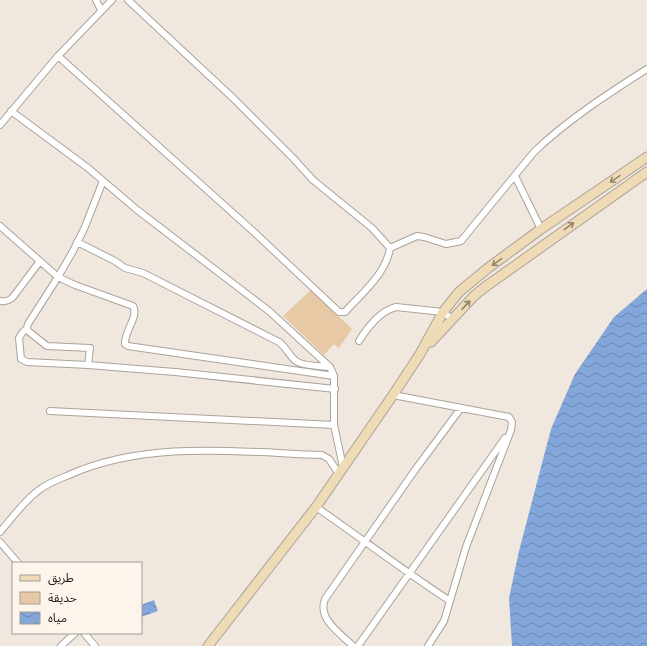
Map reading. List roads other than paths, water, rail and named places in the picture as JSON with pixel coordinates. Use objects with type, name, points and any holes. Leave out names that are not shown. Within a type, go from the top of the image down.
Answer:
[{"type":"street","points":[[96,0],[101,10]]},
{"type":"street","points":[[0,125],[58,56],[112,0]]},
{"type":"street","points":[[128,0],[233,98],[313,180],[372,228],[390,248]]},
{"type":"street","points":[[58,56],[260,238],[339,312],[345,312],[376,278],[386,261],[390,248],[417,236],[446,244],[461,241],[534,152],[552,136],[647,69]]},
{"type":"street","points":[[11,111],[103,181],[136,210],[268,311],[330,367],[334,376],[334,425],[341,470]]},
{"type":"street","points":[[208,646],[316,506],[393,396],[420,354],[443,312],[470,282],[518,246],[647,157]]},
{"type":"street","points":[[420,354],[474,296],[485,287],[647,172]]},
{"type":"street","points":[[515,176],[541,230]]},
{"type":"street","points":[[103,181],[84,229],[58,277],[28,324],[27,328],[19,338],[21,360],[27,362],[175,372],[335,389]]},
{"type":"street","points":[[0,226],[58,277],[75,285],[133,306],[135,310],[134,316],[125,339],[125,344],[128,346],[334,376]]},
{"type":"street","points":[[77,242],[115,261],[125,268],[143,273],[279,342],[287,349],[296,361],[303,364],[330,367]]},
{"type":"street","points":[[518,246],[527,257]]},
{"type":"street","points":[[0,301],[4,302],[10,300],[40,261]]},
{"type":"street","points":[[359,341],[364,333],[378,318],[391,308],[396,307],[443,312],[452,319]]},
{"type":"street","points":[[27,328],[28,331],[47,346],[90,348],[88,365]]},
{"type":"street","points":[[393,396],[509,416],[512,422],[511,430],[466,547],[444,621],[428,646]]},
{"type":"street","points":[[353,646],[330,624],[325,616],[323,608],[325,599],[461,408]]},
{"type":"street","points":[[50,411],[334,425]]},
{"type":"street","points":[[358,646],[511,430]]},
{"type":"street","points":[[0,532],[33,495],[45,485],[84,468],[128,457],[187,451],[322,455],[341,470]]},
{"type":"street","points":[[316,506],[450,601]]},
{"type":"street","points":[[0,542],[17,562]]},
{"type":"street","points":[[60,646],[75,634]]},
{"type":"street","points":[[85,634],[95,646]]},
{"type":"water","points":[[647,289],[647,646],[512,646],[509,598],[519,551],[551,429],[575,374],[614,317]]},
{"type":"water","points":[[154,600],[158,611],[142,617],[142,605]]}]
